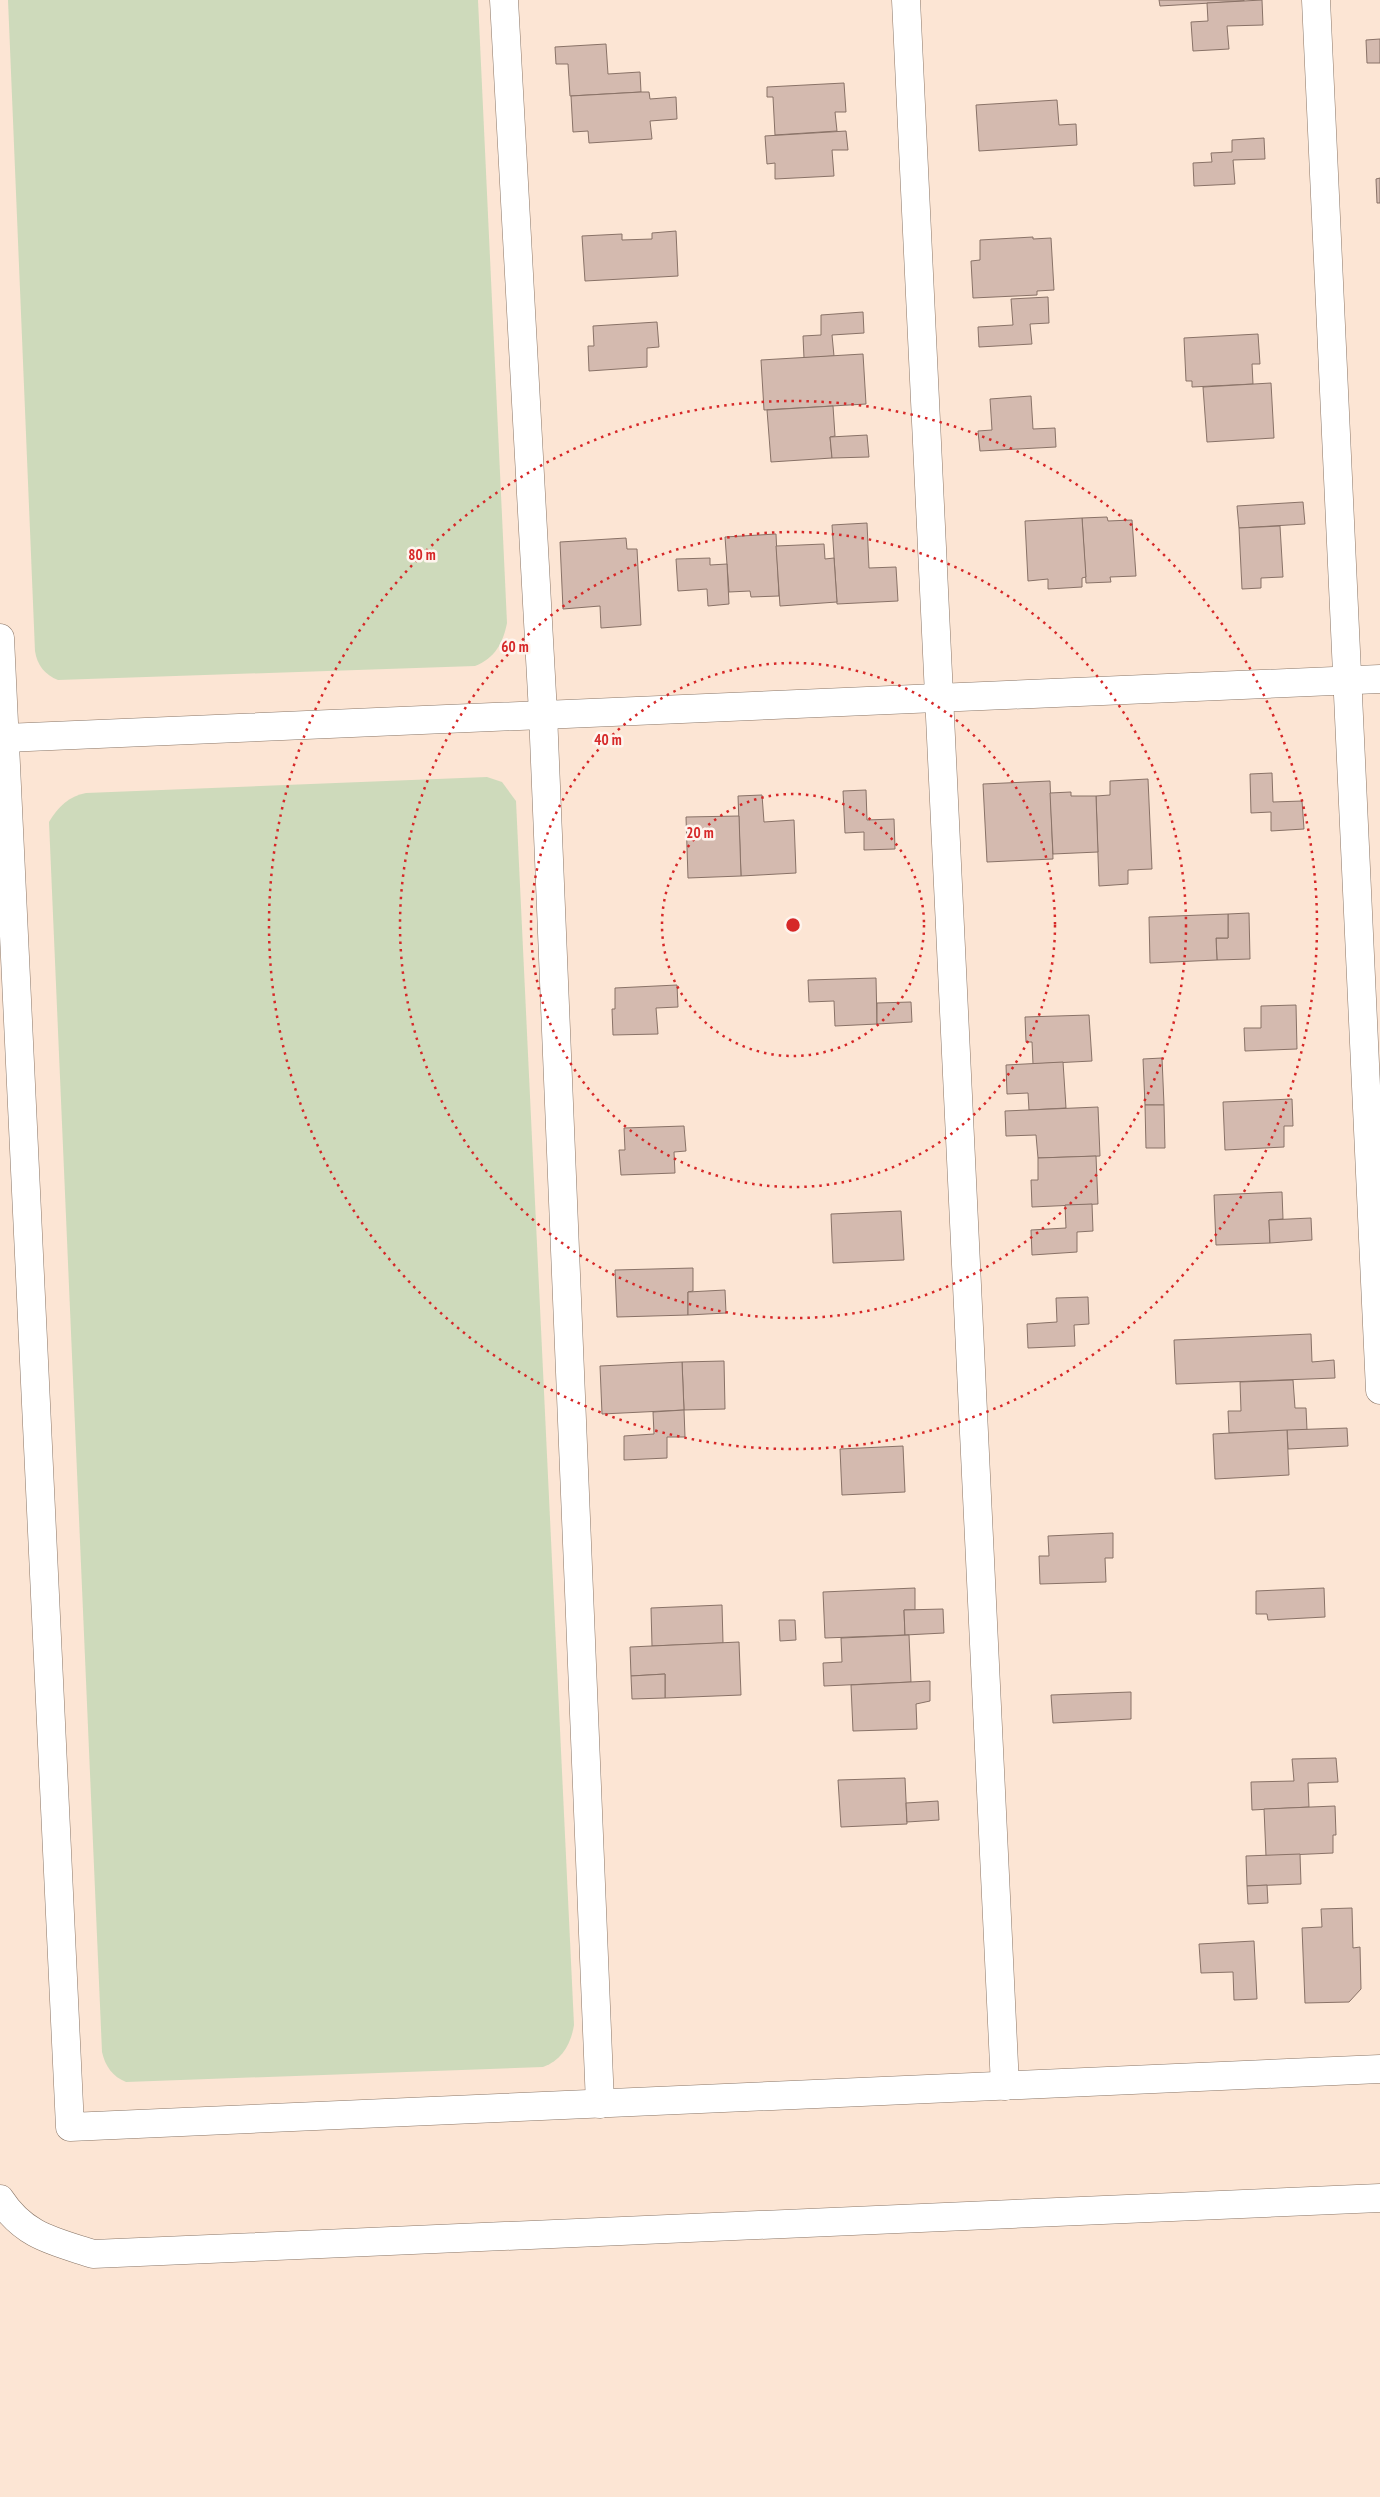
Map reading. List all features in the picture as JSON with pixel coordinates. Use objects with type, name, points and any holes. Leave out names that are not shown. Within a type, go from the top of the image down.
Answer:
[{"type":"street","points":[[504,0],[543,713],[600,2104]]},
{"type":"street","points":[[906,0],[1005,2086]]},
{"type":"street","points":[[1316,0],[1380,1390]]},
{"type":"street","points":[[0,638],[70,2127],[1380,2069]]},
{"type":"street","points":[[5,738],[543,713],[1380,679]]},
{"type":"street","points":[[0,2199],[12,2217],[45,2239],[93,2254],[1380,2198]]},
{"type":"green space","points":[[8,0],[478,0],[507,623],[497,649],[488,659],[475,666],[58,680],[42,669],[35,651]]},
{"type":"green space","points":[[487,777],[502,782],[516,801],[573,2032],[568,2045],[560,2056],[543,2067],[126,2082],[110,2070],[102,2052],[49,822],[64,803],[80,794],[86,793]]},
{"type":"building","points":[[1159,0],[1244,0],[1244,1],[1160,6]]},
{"type":"building","points":[[1262,0],[1263,25],[1227,26],[1229,49],[1193,51],[1191,22],[1208,21],[1207,3]]},
{"type":"building","points":[[1380,39],[1380,63],[1367,63],[1366,40]]},
{"type":"building","points":[[606,44],[608,74],[640,72],[641,92],[570,96],[568,64],[556,64],[555,47]]},
{"type":"building","points":[[844,83],[846,112],[835,112],[837,131],[775,135],[773,97],[767,97],[767,87]]},
{"type":"building","points":[[649,92],[650,99],[676,97],[677,119],[650,121],[652,139],[589,143],[588,131],[573,132],[571,96]]},
{"type":"building","points":[[1057,100],[1059,125],[1076,124],[1077,145],[979,151],[976,105]]},
{"type":"building","points":[[846,131],[848,150],[832,150],[834,176],[775,179],[775,163],[767,164],[765,136]]},
{"type":"building","points":[[1264,138],[1265,159],[1233,160],[1235,184],[1194,186],[1193,163],[1212,162],[1211,153],[1232,152],[1232,140]]},
{"type":"building","points":[[1380,178],[1380,203],[1377,203],[1376,179]]},
{"type":"building","points":[[676,231],[678,276],[585,281],[582,236],[622,234],[622,240],[652,239],[652,233]]},
{"type":"building","points":[[1033,237],[1033,239],[1051,238],[1054,290],[1037,291],[1037,295],[973,298],[971,261],[980,260],[980,240]]},
{"type":"building","points":[[1048,297],[1049,323],[1030,324],[1032,344],[979,347],[978,327],[1013,325],[1011,299]]},
{"type":"building","points":[[863,312],[864,333],[832,335],[834,356],[804,358],[803,336],[821,335],[821,315]]},
{"type":"building","points":[[657,322],[659,347],[647,348],[647,367],[589,371],[588,346],[594,346],[593,326]]},
{"type":"building","points":[[1258,334],[1260,364],[1252,364],[1253,384],[1192,387],[1192,381],[1186,381],[1184,338]]},
{"type":"building","points":[[863,354],[866,404],[764,410],[761,360]]},
{"type":"building","points":[[1271,383],[1274,438],[1207,442],[1203,387]]},
{"type":"building","points":[[1031,396],[1033,429],[1055,428],[1056,447],[980,451],[978,431],[992,430],[990,399]]},
{"type":"building","points":[[833,406],[835,436],[830,437],[832,458],[771,462],[767,410]]},
{"type":"building","points":[[867,435],[869,457],[832,458],[830,437]]},
{"type":"building","points":[[1303,502],[1305,524],[1239,528],[1237,506]]},
{"type":"building","points":[[1107,517],[1108,521],[1132,520],[1136,576],[1110,577],[1111,582],[1086,583],[1082,518]]},
{"type":"building","points":[[1082,518],[1086,577],[1082,578],[1082,587],[1048,589],[1048,579],[1028,581],[1025,521]]},
{"type":"building","points":[[867,523],[869,568],[896,567],[898,601],[837,604],[832,525]]},
{"type":"building","points":[[1280,526],[1283,577],[1261,578],[1261,588],[1242,589],[1239,528]]},
{"type":"building","points":[[776,534],[779,596],[751,597],[750,591],[729,592],[725,537]]},
{"type":"building","points":[[626,538],[627,549],[637,549],[641,625],[601,628],[600,606],[563,609],[560,542]]},
{"type":"building","points":[[824,544],[825,559],[834,558],[837,602],[780,606],[776,546]]},
{"type":"building","points":[[710,558],[710,565],[727,564],[729,604],[708,606],[707,589],[678,591],[676,559]]},
{"type":"building","points":[[1272,773],[1273,802],[1302,801],[1304,829],[1271,831],[1271,812],[1251,813],[1250,774]]},
{"type":"building","points":[[1148,779],[1152,869],[1128,870],[1128,884],[1099,886],[1096,796],[1110,795],[1110,781]]},
{"type":"building","points":[[1050,781],[1053,859],[987,862],[983,784]]},
{"type":"building","points":[[866,790],[867,820],[894,819],[895,849],[864,850],[864,832],[845,833],[843,791]]},
{"type":"building","points":[[1071,792],[1071,796],[1096,796],[1098,852],[1053,854],[1050,793]]},
{"type":"building","points":[[762,795],[764,822],[794,820],[796,873],[741,876],[738,796]]},
{"type":"building","points":[[739,816],[741,876],[688,878],[686,817]]},
{"type":"building","points":[[1249,913],[1250,959],[1217,960],[1216,938],[1228,938],[1228,914]]},
{"type":"building","points":[[1228,914],[1228,938],[1216,938],[1217,960],[1150,963],[1149,917]]},
{"type":"building","points":[[876,978],[877,1024],[835,1026],[834,1001],[809,1002],[808,980]]},
{"type":"building","points":[[677,985],[678,1007],[656,1008],[658,1034],[613,1035],[612,1009],[615,1009],[615,988]]},
{"type":"building","points":[[911,1002],[912,1022],[877,1024],[877,1003]]},
{"type":"building","points":[[1296,1005],[1297,1049],[1245,1051],[1244,1028],[1261,1028],[1261,1006]]},
{"type":"building","points":[[1089,1015],[1092,1061],[1033,1064],[1032,1042],[1026,1042],[1025,1017]]},
{"type":"building","points":[[1162,1058],[1164,1105],[1145,1105],[1143,1059]]},
{"type":"building","points":[[1063,1062],[1066,1108],[1029,1110],[1028,1093],[1007,1094],[1006,1065]]},
{"type":"building","points":[[1292,1099],[1293,1126],[1284,1126],[1284,1147],[1225,1150],[1223,1102]]},
{"type":"building","points":[[1145,1105],[1164,1105],[1165,1148],[1146,1148]]},
{"type":"building","points":[[1098,1107],[1100,1156],[1038,1158],[1036,1135],[1006,1136],[1005,1111]]},
{"type":"building","points":[[684,1126],[686,1151],[674,1152],[675,1173],[621,1175],[619,1150],[625,1150],[624,1128]]},
{"type":"building","points":[[1096,1156],[1098,1204],[1032,1207],[1031,1180],[1038,1180],[1038,1158]]},
{"type":"building","points":[[1282,1192],[1283,1219],[1269,1220],[1270,1243],[1216,1245],[1214,1195]]},
{"type":"building","points":[[1092,1204],[1093,1231],[1077,1232],[1077,1252],[1032,1255],[1031,1230],[1066,1228],[1065,1205]]},
{"type":"building","points":[[901,1211],[904,1260],[833,1263],[831,1214]]},
{"type":"building","points":[[1311,1218],[1312,1240],[1270,1243],[1269,1220]]},
{"type":"building","points":[[693,1268],[693,1291],[688,1292],[688,1315],[617,1317],[615,1270]]},
{"type":"building","points":[[725,1290],[726,1313],[688,1315],[688,1292]]},
{"type":"building","points":[[1088,1297],[1089,1324],[1074,1325],[1075,1346],[1028,1348],[1027,1324],[1057,1322],[1056,1298]]},
{"type":"building","points":[[1311,1334],[1312,1362],[1334,1360],[1335,1378],[1176,1384],[1174,1340]]},
{"type":"building","points":[[724,1361],[725,1409],[684,1410],[682,1362]]},
{"type":"building","points":[[682,1362],[684,1410],[602,1414],[600,1366]]},
{"type":"building","points":[[1293,1380],[1295,1408],[1306,1408],[1307,1430],[1229,1433],[1228,1411],[1241,1411],[1240,1382]]},
{"type":"building","points":[[684,1410],[685,1437],[667,1437],[667,1458],[624,1460],[624,1436],[654,1434],[653,1412]]},
{"type":"building","points":[[1347,1428],[1348,1446],[1288,1449],[1287,1430]]},
{"type":"building","points":[[1287,1430],[1289,1475],[1215,1479],[1213,1434]]},
{"type":"building","points":[[903,1446],[905,1492],[842,1495],[840,1449]]},
{"type":"building","points":[[1113,1533],[1113,1558],[1105,1558],[1106,1582],[1040,1584],[1039,1556],[1049,1556],[1048,1536]]},
{"type":"building","points":[[915,1588],[915,1610],[904,1610],[905,1635],[825,1638],[823,1592]]},
{"type":"building","points":[[1324,1588],[1325,1617],[1268,1620],[1267,1614],[1256,1614],[1256,1591]]},
{"type":"building","points":[[722,1605],[723,1643],[652,1646],[651,1608]]},
{"type":"building","points":[[943,1609],[944,1633],[905,1635],[904,1610]]},
{"type":"building","points":[[779,1620],[795,1620],[796,1640],[780,1641]]},
{"type":"building","points":[[909,1635],[911,1682],[824,1686],[823,1663],[842,1662],[841,1638]]},
{"type":"building","points":[[739,1642],[741,1695],[665,1698],[665,1674],[631,1676],[630,1647]]},
{"type":"building","points":[[665,1674],[665,1698],[632,1699],[631,1676]]},
{"type":"building","points":[[930,1681],[930,1701],[916,1704],[917,1729],[853,1731],[851,1685]]},
{"type":"building","points":[[1131,1692],[1131,1719],[1053,1723],[1051,1695]]},
{"type":"building","points":[[1336,1758],[1338,1782],[1308,1783],[1309,1807],[1252,1810],[1251,1782],[1294,1781],[1292,1759]]},
{"type":"building","points":[[905,1778],[907,1824],[841,1827],[838,1780]]},
{"type":"building","points":[[938,1801],[939,1820],[907,1822],[906,1803]]},
{"type":"building","points":[[1335,1806],[1336,1835],[1333,1835],[1333,1853],[1266,1856],[1264,1809]]},
{"type":"building","points":[[1300,1854],[1301,1884],[1247,1886],[1246,1856]]},
{"type":"building","points":[[1267,1885],[1268,1903],[1248,1904],[1247,1886]]},
{"type":"building","points":[[1352,1908],[1353,1948],[1360,1947],[1361,1989],[1349,2002],[1305,2003],[1302,1928],[1322,1927],[1321,1909]]},
{"type":"building","points":[[1254,1941],[1257,1999],[1234,2000],[1233,1972],[1201,1973],[1199,1944]]}]
